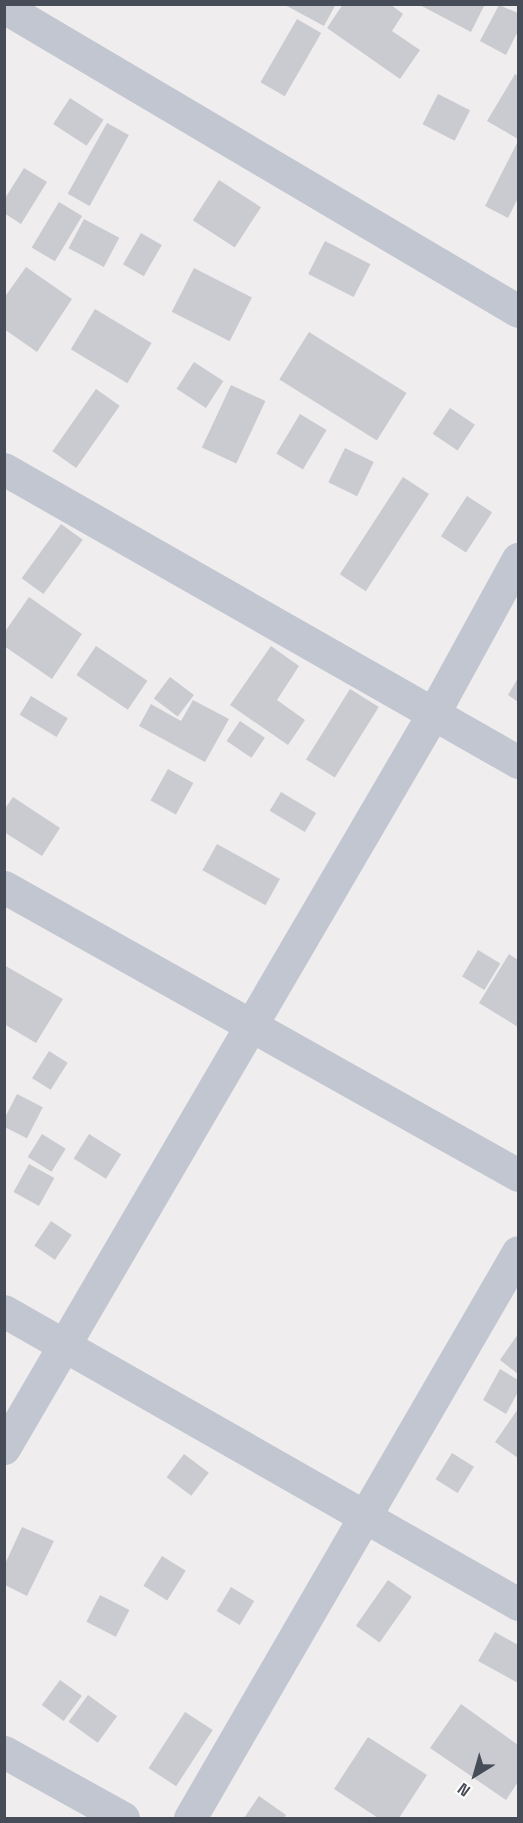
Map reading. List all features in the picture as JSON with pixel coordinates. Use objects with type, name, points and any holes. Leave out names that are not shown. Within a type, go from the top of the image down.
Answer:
[{"type":"street","points":[[4,7],[519,311]]},
{"type":"street","points":[[4,468],[519,762]]},
{"type":"street","points":[[4,1448],[249,1024],[433,714],[519,559]]},
{"type":"street","points":[[4,887],[519,1175]]},
{"type":"street","points":[[190,1818],[519,1252]]},
{"type":"street","points":[[4,1311],[519,1604]]},
{"type":"street","points":[[4,1752],[123,1818]]},
{"type":"building","points":[[283,4],[336,4],[324,26]]},
{"type":"building","points":[[343,4],[390,4],[403,14],[392,31],[420,50],[400,79],[327,28]]},
{"type":"building","points":[[418,4],[485,4],[471,32]]},
{"type":"building","points":[[499,5],[518,13],[518,31],[506,55],[480,41]]},
{"type":"building","points":[[297,19],[321,33],[285,96],[260,82]]},
{"type":"building","points":[[515,74],[518,76],[518,139],[487,121]]},
{"type":"building","points":[[438,94],[470,110],[455,141],[423,124]]},
{"type":"building","points":[[70,98],[104,120],[87,146],[53,124]]},
{"type":"building","points":[[107,123],[129,135],[90,206],[68,194]]},
{"type":"building","points":[[517,143],[518,198],[508,218],[485,206]]},
{"type":"building","points":[[24,168],[47,182],[21,224],[4,213],[4,200]]},
{"type":"building","points":[[219,180],[261,207],[235,247],[193,220]]},
{"type":"building","points":[[59,202],[82,216],[55,261],[32,247]]},
{"type":"building","points":[[84,219],[119,238],[104,267],[69,248]]},
{"type":"building","points":[[141,233],[162,245],[144,276],[123,264]]},
{"type":"building","points":[[325,241],[370,264],[354,297],[308,274]]},
{"type":"building","points":[[26,267],[72,299],[37,352],[4,329],[4,298]]},
{"type":"building","points":[[194,268],[252,298],[230,341],[172,312]]},
{"type":"building","points":[[95,309],[152,343],[127,383],[71,349]]},
{"type":"building","points":[[309,332],[407,393],[377,440],[279,379]]},
{"type":"building","points":[[194,362],[223,381],[206,408],[177,389]]},
{"type":"building","points":[[231,385],[265,401],[236,464],[202,448]]},
{"type":"building","points":[[96,389],[120,406],[76,468],[52,451]]},
{"type":"building","points":[[450,408],[475,425],[458,450],[433,434]]},
{"type":"building","points":[[300,414],[327,430],[303,469],[276,453]]},
{"type":"building","points":[[345,448],[374,462],[357,496],[328,482]]},
{"type":"building","points":[[403,477],[429,494],[366,591],[340,574]]},
{"type":"building","points":[[467,496],[492,512],[466,553],[441,536]]},
{"type":"building","points":[[61,524],[83,540],[43,594],[22,578]]},
{"type":"building","points":[[29,597],[82,634],[52,679],[4,646],[4,633]]},
{"type":"building","points":[[96,646],[147,681],[128,710],[76,675]]},
{"type":"building","points":[[271,646],[299,666],[277,700],[305,720],[288,745],[230,705]]},
{"type":"building","points":[[170,677],[194,695],[178,717],[154,699]]},
{"type":"building","points":[[518,678],[518,702],[508,695]]},
{"type":"building","points":[[350,689],[379,707],[335,777],[306,759]]},
{"type":"building","points":[[31,696],[68,718],[57,737],[20,715]]},
{"type":"building","points":[[193,700],[229,719],[205,762],[139,726],[151,704],[181,721]]},
{"type":"building","points":[[240,721],[265,738],[251,758],[227,741]]},
{"type":"building","points":[[168,769],[193,783],[176,815],[151,800]]},
{"type":"building","points":[[281,792],[316,813],[305,832],[270,811]]},
{"type":"building","points":[[13,797],[60,828],[42,856],[4,832],[4,810]]},
{"type":"building","points":[[217,844],[280,879],[265,905],[202,870]]},
{"type":"building","points":[[478,950],[500,963],[484,990],[462,977]]},
{"type":"building","points":[[509,954],[518,960],[518,1027],[479,1003]]},
{"type":"building","points":[[4,965],[63,999],[36,1043],[4,1024]]},
{"type":"building","points":[[49,1051],[68,1063],[51,1090],[32,1078]]},
{"type":"building","points":[[17,1094],[43,1107],[27,1138],[4,1127],[4,1120]]},
{"type":"building","points":[[42,1134],[66,1149],[51,1172],[28,1157]]},
{"type":"building","points":[[89,1134],[121,1154],[106,1179],[74,1159]]},
{"type":"building","points":[[29,1164],[54,1178],[39,1206],[13,1192]]},
{"type":"building","points":[[51,1221],[72,1235],[55,1260],[34,1246]]},
{"type":"building","points":[[518,1334],[518,1374],[500,1360]]},
{"type":"building","points":[[500,1369],[518,1380],[518,1392],[506,1414],[483,1400]]},
{"type":"building","points":[[518,1409],[518,1458],[495,1442]]},
{"type":"building","points":[[452,1453],[474,1467],[458,1493],[436,1479]]},
{"type":"building","points":[[184,1454],[209,1473],[191,1496],[167,1477]]},
{"type":"building","points":[[22,1527],[54,1541],[27,1596],[5,1585],[5,1564]]},
{"type":"building","points":[[162,1556],[186,1571],[167,1601],[143,1586]]},
{"type":"building","points":[[388,1580],[412,1597],[380,1643],[356,1626]]},
{"type":"building","points":[[231,1587],[254,1601],[240,1625],[217,1611]]},
{"type":"building","points":[[100,1595],[129,1610],[116,1637],[86,1622]]},
{"type":"building","points":[[495,1632],[518,1645],[518,1683],[478,1661]]},
{"type":"building","points":[[60,1680],[82,1696],[64,1721],[42,1705]]},
{"type":"building","points":[[88,1695],[117,1716],[98,1743],[69,1722]]},
{"type":"building","points":[[461,1704],[518,1745],[518,1782],[506,1800],[430,1748]]},
{"type":"building","points":[[185,1712],[213,1730],[176,1786],[149,1768]]},
{"type":"building","points":[[368,1737],[427,1775],[399,1818],[378,1818],[334,1789]]},
{"type":"building","points":[[259,1796],[286,1815],[284,1818],[244,1818]]}]
